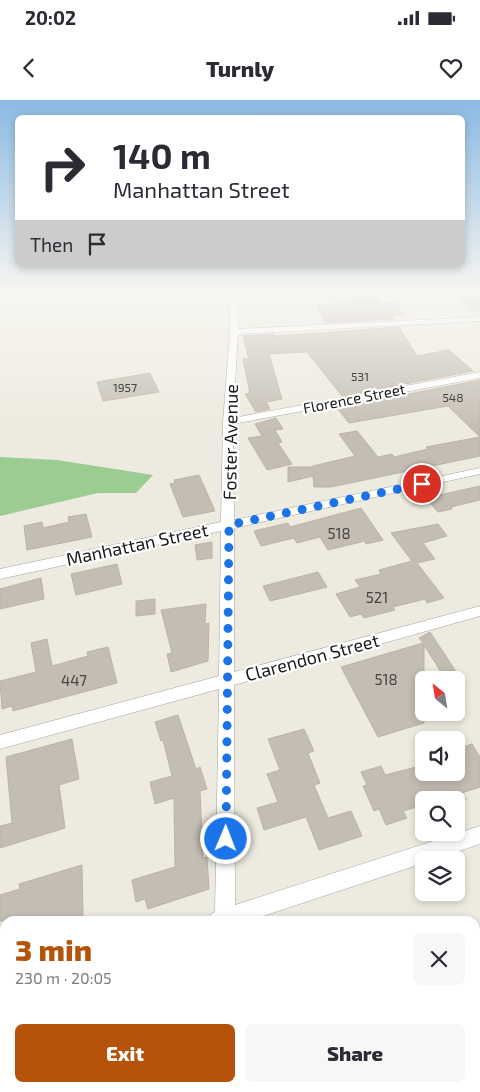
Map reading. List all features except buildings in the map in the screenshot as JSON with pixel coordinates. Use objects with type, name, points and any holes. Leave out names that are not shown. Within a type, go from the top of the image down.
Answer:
[{"type":"street","name":"Foster Avenue","points":[[223,916],[228,680],[228,422],[234,338]]},
{"type":"street","name":"Florence Street","points":[[228,422],[480,375]]},
{"type":"street","name":"Manhattan Street","points":[[0,574],[480,471]]},
{"type":"street","name":"Clarendon Street","points":[[0,742],[480,611]]},
{"type":"street","points":[[235,916],[480,835]]},
{"type":"green space","points":[[0,457],[57,460],[153,475],[136,493],[98,493],[0,516]]},
{"type":"route","points":[[226,839],[229,525],[422,484]]}]
